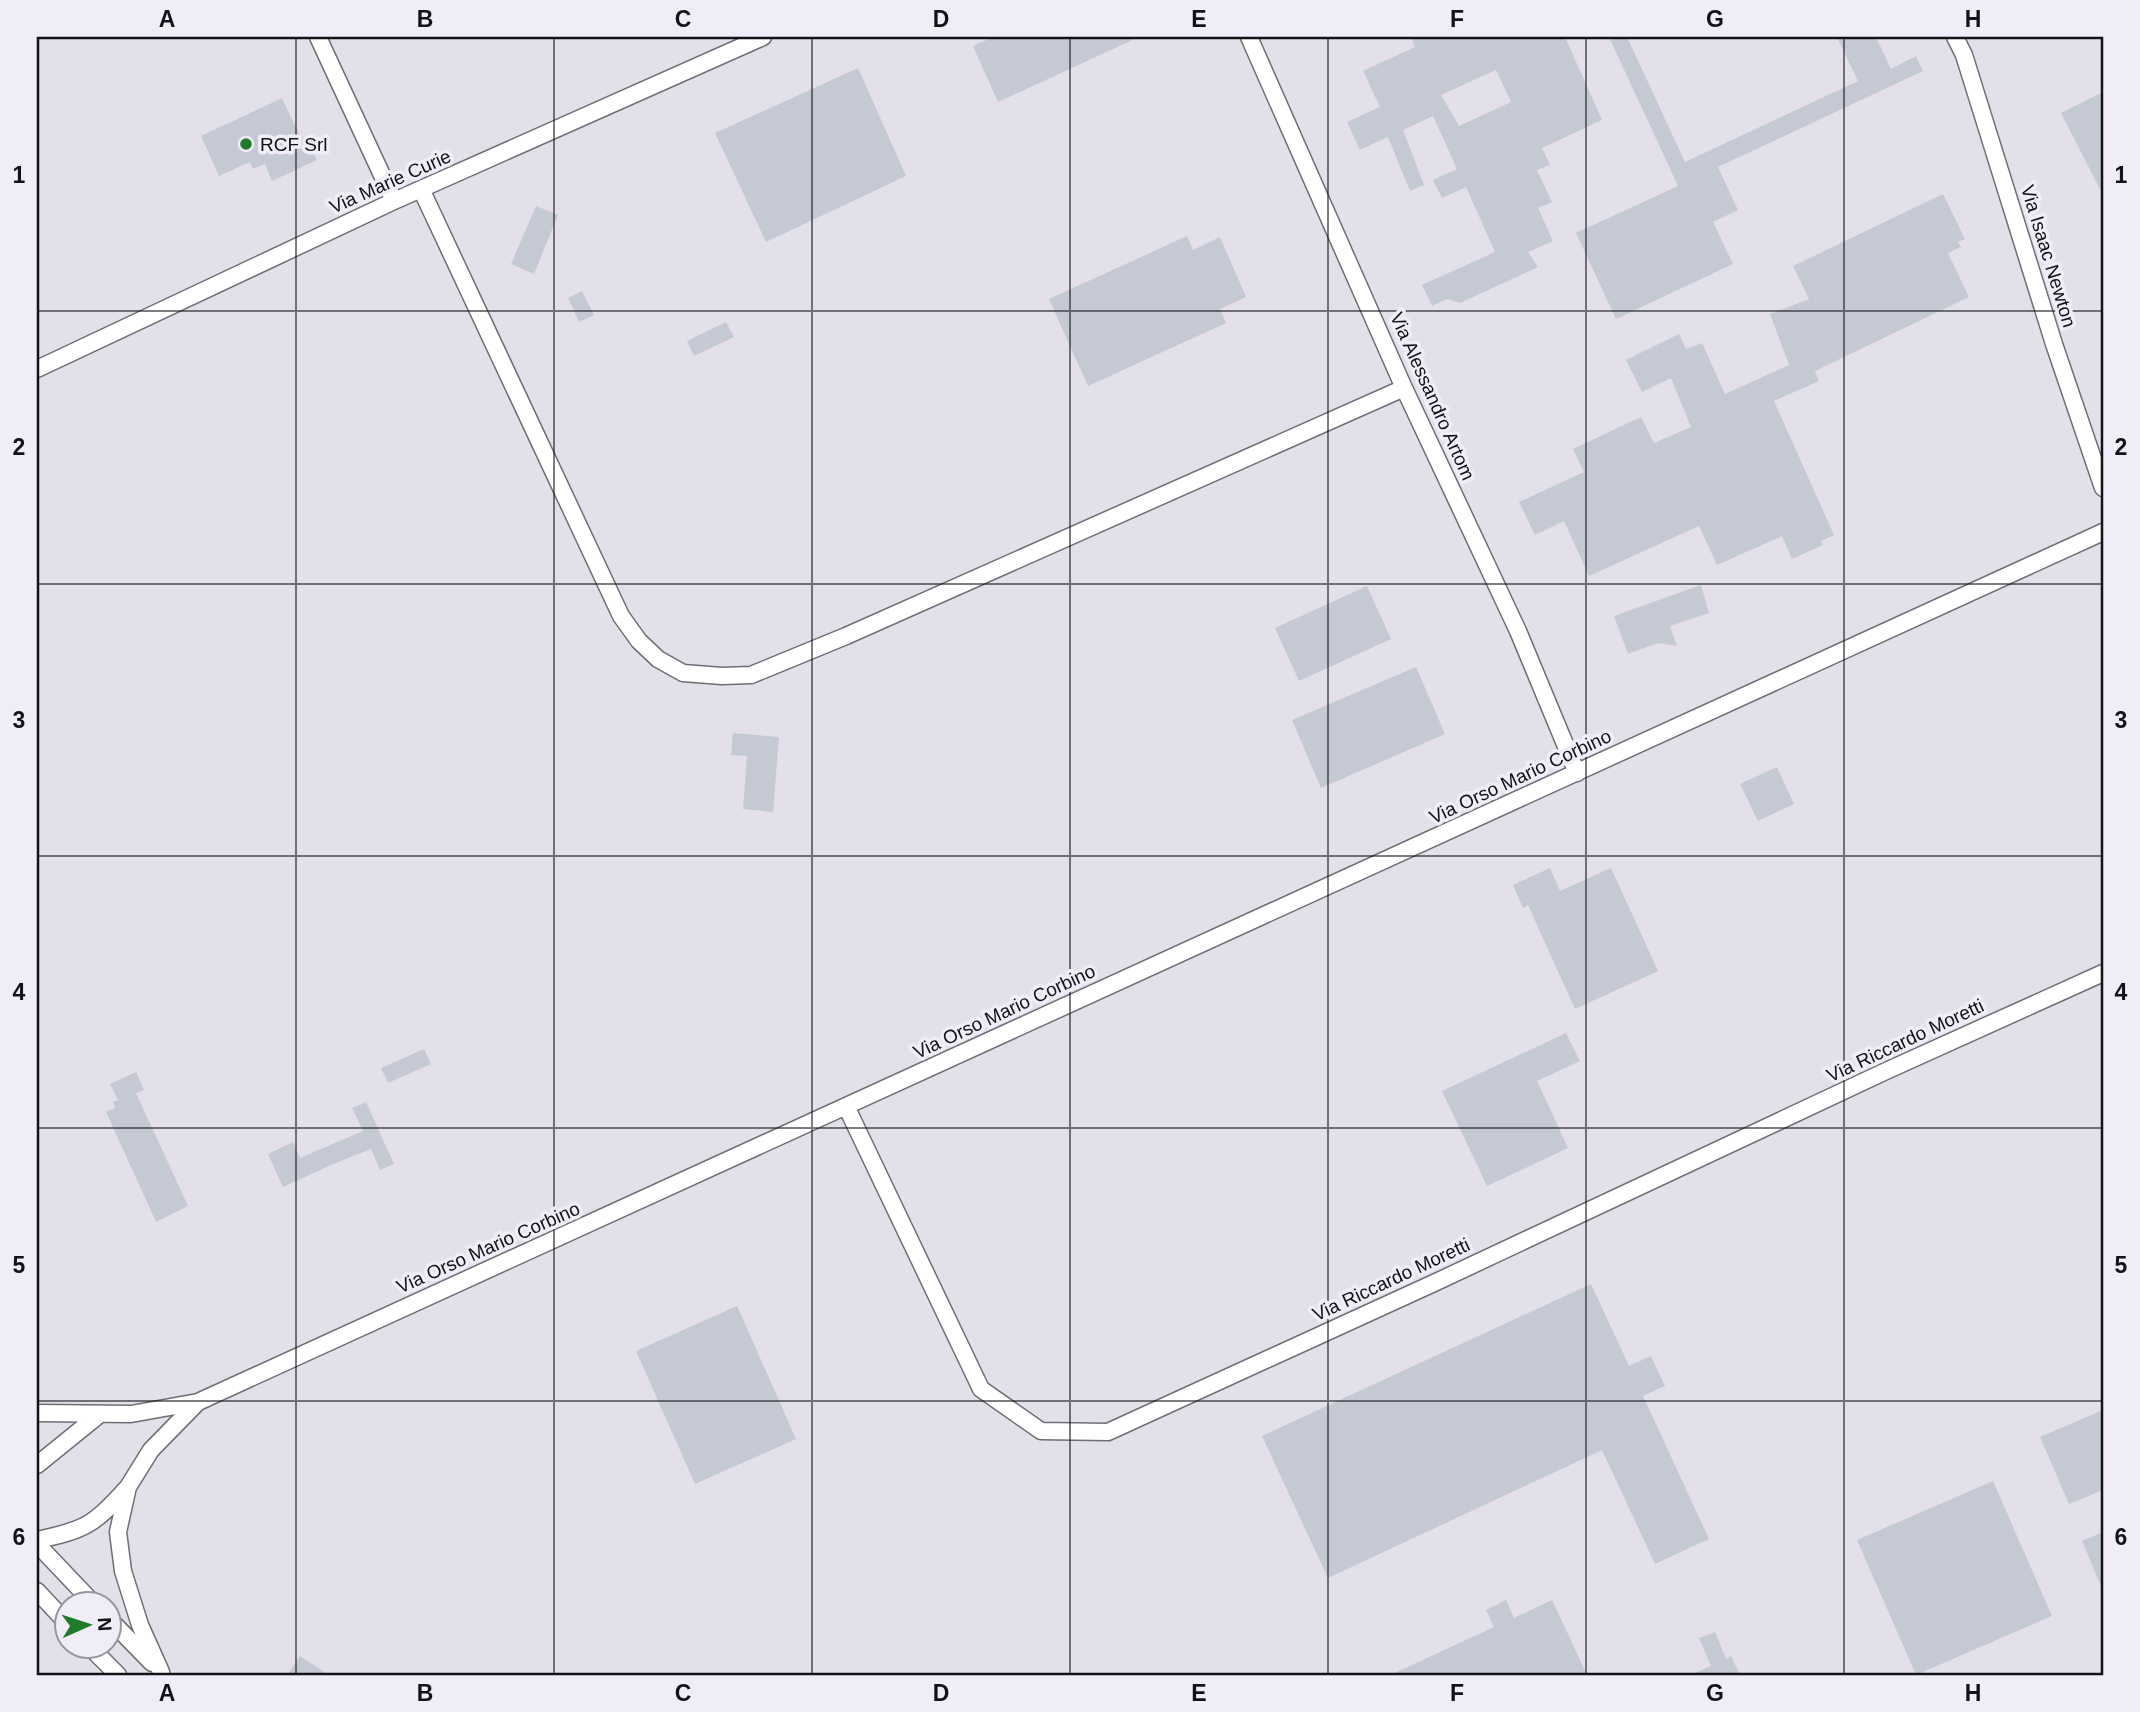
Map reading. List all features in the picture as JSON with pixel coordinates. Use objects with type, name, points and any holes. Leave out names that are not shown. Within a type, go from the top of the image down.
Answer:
[{"type":"street","points":[[318,37],[394,201]]},
{"type":"street","name":"Via Marie Curie","points":[[37,369],[394,201],[763,37]]},
{"type":"street","name":"Via Alessandro Artom","points":[[1249,37],[1404,388],[1518,631],[1577,773]]},
{"type":"street","name":"Via Isaac Newton","points":[[1955,37],[1964,55],[2054,344],[2103,488]]},
{"type":"street","points":[[421,190],[621,616],[639,641],[657,659],[684,673],[751,675],[846,636],[1404,388]]},
{"type":"street","name":"Via Orso Mario Corbino","points":[[162,1674],[140,1625],[123,1570],[118,1532],[128,1487],[151,1450],[198,1402],[2103,532]]},
{"type":"street","name":"Via Riccardo Moretti","points":[[846,1107],[981,1389],[1041,1431],[1108,1432],[2103,973]]},
{"type":"street","points":[[37,1413],[131,1414],[198,1402]]},
{"type":"street","points":[[37,1465],[100,1415]]},
{"type":"street","points":[[81,1590],[37,1542],[75,1532],[102,1516],[128,1487]]},
{"type":"street","points":[[37,1591],[52,1607]]},
{"type":"street","points":[[122,1633],[162,1674]]},
{"type":"street","points":[[103,1660],[118,1675]]},
{"type":"building","points":[[993,37],[1139,37],[998,102],[973,46]]},
{"type":"building","points":[[1411,37],[1565,37],[1602,120],[1542,148],[1550,165],[1537,170],[1552,202],[1538,208],[1553,241],[1528,252],[1538,267],[1460,303],[1447,299],[1432,306],[1422,285],[1495,252],[1466,187],[1442,198],[1433,180],[1457,169],[1433,116],[1403,130],[1424,185],[1410,191],[1388,137],[1360,150],[1347,122],[1380,107],[1363,71],[1415,47]],"holes":[[[1496,70],[1511,102],[1459,126],[1441,95]]]},
{"type":"building","points":[[1609,37],[1627,37],[1685,162],[1858,81],[1837,37],[1876,37],[1891,69],[1916,56],[1923,71],[1718,167],[1738,210],[1713,222],[1733,264],[1616,319],[1576,233],[1678,186]]},
{"type":"building","points":[[858,68],[906,176],[766,242],[715,133]]},
{"type":"building","points":[[2103,92],[2103,195],[2061,113]]},
{"type":"building","name":"RCF Srl","points":[[282,98],[301,138],[305,136],[317,160],[272,181],[265,164],[253,169],[250,162],[219,176],[201,136]]},
{"type":"building","points":[[1943,194],[1965,239],[1958,242],[1961,247],[1948,253],[1969,297],[1815,371],[1819,381],[1774,401],[1834,535],[1821,541],[1823,545],[1792,559],[1782,536],[1717,565],[1699,526],[1589,576],[1564,521],[1535,535],[1519,502],[1584,472],[1573,449],[1641,417],[1654,443],[1691,427],[1671,378],[1642,392],[1626,360],[1679,334],[1686,349],[1702,343],[1725,394],[1789,365],[1770,314],[1809,299],[1793,266]]},
{"type":"building","points":[[536,206],[558,215],[534,274],[511,264]]},
{"type":"building","points":[[1187,236],[1193,250],[1220,237],[1246,297],[1220,309],[1226,323],[1088,386],[1049,299]]},
{"type":"building","points":[[582,291],[594,315],[579,322],[568,298]]},
{"type":"building","points":[[726,322],[734,337],[694,356],[687,341]]},
{"type":"building","points":[[1701,585],[1709,613],[1670,626],[1677,646],[1658,643],[1628,654],[1614,616]]},
{"type":"building","points":[[1367,586],[1391,639],[1299,681],[1275,628]]},
{"type":"building","points":[[1416,667],[1445,734],[1321,788],[1292,720]]},
{"type":"building","points":[[733,733],[779,737],[773,812],[743,809],[747,756],[731,755]]},
{"type":"building","points":[[1777,767],[1794,804],[1758,821],[1740,784]]},
{"type":"building","points":[[1550,868],[1560,891],[1611,868],[1658,971],[1575,1009],[1528,905],[1523,908],[1513,885]]},
{"type":"building","points":[[1566,1033],[1580,1061],[1537,1081],[1568,1148],[1487,1186],[1442,1091]]},
{"type":"building","points":[[424,1049],[431,1064],[388,1083],[381,1068]]},
{"type":"building","points":[[136,1072],[144,1090],[136,1093],[188,1206],[156,1222],[106,1112],[115,1108],[113,1102],[118,1100],[110,1084]]},
{"type":"building","points":[[366,1102],[394,1164],[380,1170],[371,1149],[283,1187],[268,1154],[293,1142],[300,1158],[363,1131],[352,1108]]},
{"type":"building","points":[[1591,1284],[1629,1366],[1651,1356],[1665,1386],[1643,1396],[1709,1539],[1655,1564],[1602,1450],[1328,1578],[1262,1436]]},
{"type":"building","points":[[737,1306],[796,1439],[695,1484],[636,1351]]},
{"type":"building","points":[[2103,1410],[2103,1490],[2069,1504],[2040,1437]]},
{"type":"building","points":[[1993,1481],[2052,1616],[1916,1675],[1857,1540]]},
{"type":"building","points":[[2103,1532],[2103,1591],[2082,1541]]},
{"type":"building","points":[[1506,1600],[1514,1618],[1552,1600],[1587,1675],[1390,1675],[1494,1627],[1486,1610]]},
{"type":"building","points":[[1715,1632],[1726,1659],[1731,1656],[1740,1675],[1690,1675],[1711,1666],[1699,1638]]},
{"type":"building","points":[[300,1656],[329,1675],[287,1675]]},
{"type":"place","name":"RCF Srl","points":[[246,144]]}]
